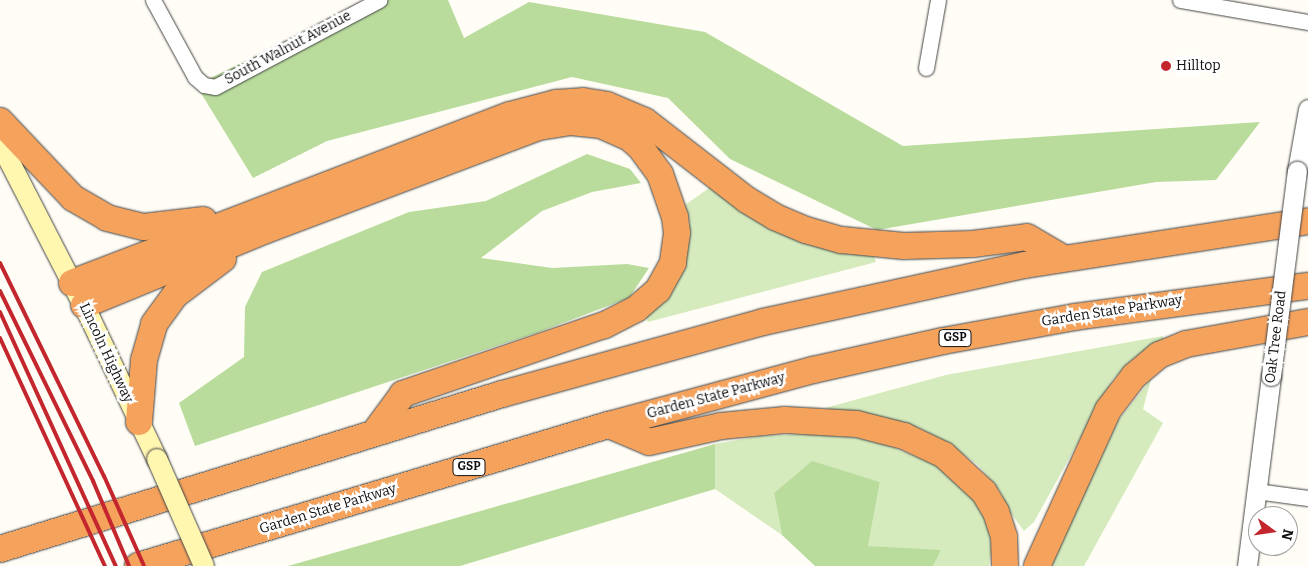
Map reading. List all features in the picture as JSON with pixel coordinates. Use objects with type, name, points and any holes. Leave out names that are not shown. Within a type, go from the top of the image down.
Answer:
[{"type":"highway","points":[[78,294],[227,222],[510,115],[556,103],[583,101],[608,104],[645,121],[747,200],[775,217],[806,230],[842,240],[904,246],[973,244],[1027,237],[1063,258]]},
{"type":"highway","points":[[0,121],[73,198],[107,218],[144,227],[202,220],[227,222]]},
{"type":"highway","points":[[78,294],[266,230],[522,132],[557,123],[587,122],[616,131],[641,148],[660,174],[672,202],[676,248],[666,278],[648,300],[604,325],[403,394],[375,432]]},
{"type":"highway","points":[[0,549],[375,432],[763,322],[1063,258],[1308,221]]},
{"type":"highway","points":[[139,422],[146,347],[160,314],[175,294],[266,230]]},
{"type":"highway","name":"Garden State Parkway","points":[[138,566],[610,425],[804,372],[952,339],[1141,306],[1308,286]]},
{"type":"highway","points":[[1036,566],[1108,410],[1134,376],[1160,355],[1186,344],[1308,322]]},
{"type":"highway","points":[[610,425],[649,442],[721,426],[786,420],[856,424],[904,436],[944,455],[984,492],[996,512],[1004,536],[1005,566]]},
{"type":"main road","name":"Lincoln Highway","points":[[0,143],[78,294],[157,459],[204,566]]},
{"type":"street","name":"South Walnut Avenue","points":[[153,0],[195,76],[204,85],[215,87],[379,0]]},
{"type":"street","points":[[926,68],[938,0]]},
{"type":"street","points":[[1180,0],[1308,22]]},
{"type":"street","name":"Oak Tree Road","points":[[1247,566],[1297,171],[1308,109]]},
{"type":"street","points":[[1256,492],[1308,498]]},
{"type":"green space","points":[[372,0],[448,0],[464,38],[529,2],[705,32],[903,146],[1260,122],[1216,180],[1156,182],[877,230],[730,159],[668,98],[572,77],[327,141],[253,178],[196,85]]},
{"type":"green space","points":[[587,154],[630,169],[641,183],[592,192],[542,211],[481,258],[552,268],[627,264],[649,268],[629,298],[539,332],[195,446],[179,403],[244,357],[245,307],[262,272],[409,212],[486,201]]},
{"type":"green space","points":[[712,186],[873,255],[876,262],[648,322],[645,316],[666,301],[686,262],[690,222],[685,205]]},
{"type":"green space","points":[[1163,336],[1163,340],[1129,363],[1113,379],[1034,522],[1024,531],[1010,512],[1000,491],[978,465],[949,444],[921,429],[889,419],[825,408],[946,375]]},
{"type":"green space","points":[[1151,379],[1143,409],[1163,423],[1084,566],[1050,566],[1118,421]]},
{"type":"green space","points":[[811,434],[857,438],[890,446],[937,465],[969,493],[983,513],[992,545],[989,566],[933,566],[940,551],[868,546],[880,482],[812,462],[774,493],[782,535],[715,489],[715,444],[760,436]]},
{"type":"green space","points":[[715,444],[715,489],[460,566],[288,566]]},
{"type":"green space","points":[[812,461],[880,482],[868,546],[941,550],[933,566],[815,566],[782,535],[774,493]]},
{"type":"railway","points":[[0,263],[104,476],[144,566]]},
{"type":"railway","points":[[0,291],[93,481],[129,566]]},
{"type":"railway","points":[[0,312],[116,566]]},
{"type":"railway","points":[[0,338],[105,566]]},
{"type":"place","name":"Hilltop","points":[[1166,66]]}]
